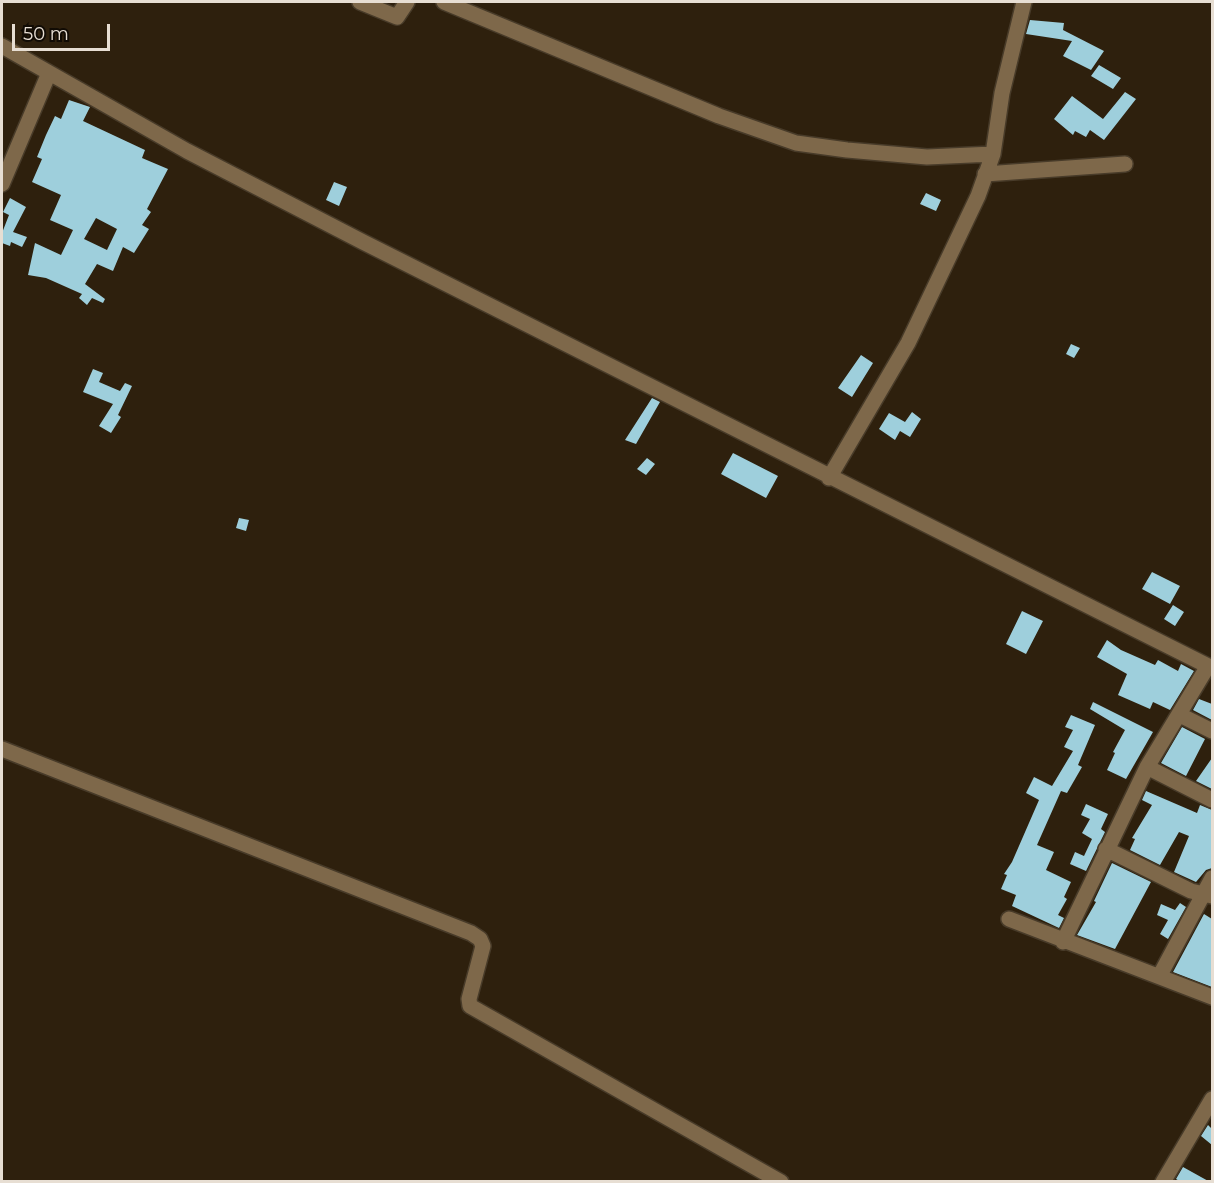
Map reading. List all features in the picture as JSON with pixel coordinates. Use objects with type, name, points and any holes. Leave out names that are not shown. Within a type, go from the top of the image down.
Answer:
[{"type":"street","points":[[360,2],[395,17],[400,15],[407,2]]},
{"type":"street","points":[[444,2],[719,116],[796,142],[847,150],[927,157],[993,154]]},
{"type":"street","points":[[829,478],[913,333],[978,196],[993,154],[1002,93],[1024,2]]},
{"type":"street","points":[[2,46],[198,156],[662,390],[829,478],[1094,607],[1210,667],[1147,767],[1063,942]]},
{"type":"street","points":[[2,184],[49,73]]},
{"type":"street","points":[[986,174],[1125,164]]},
{"type":"street","points":[[1180,715],[1212,731]]},
{"type":"street","points":[[2,749],[471,933],[480,939],[483,946],[469,999],[470,1006],[781,1182]]},
{"type":"street","points":[[1147,767],[1212,800]]},
{"type":"street","points":[[1106,849],[1191,891],[1208,895]]},
{"type":"street","points":[[1160,975],[1208,895],[1212,878]]},
{"type":"street","points":[[1009,919],[1063,942],[1160,975],[1212,997]]},
{"type":"street","points":[[1163,1182],[1212,1099]]},
{"type":"building","points":[[1030,20],[1064,23],[1063,30],[1104,51],[1091,70],[1063,56],[1072,41],[1026,34]]},
{"type":"building","points":[[1099,65],[1121,78],[1113,89],[1091,76]]},
{"type":"building","points":[[1125,92],[1136,99],[1104,140],[1090,130],[1086,137],[1075,131],[1073,135],[1054,119],[1072,96],[1103,119]]},
{"type":"building","points":[[69,100],[90,107],[83,121],[145,150],[142,158],[168,169],[147,209],[151,212],[142,225],[149,229],[134,253],[123,247],[113,271],[97,264],[85,284],[105,299],[103,303],[92,298],[87,305],[79,298],[82,294],[46,278],[28,275],[35,243],[61,255],[73,230],[50,220],[61,195],[32,182],[42,159],[37,157],[46,135],[55,116],[61,119]],"holes":[[[96,218],[117,229],[107,250],[84,239]]]},
{"type":"building","points":[[334,182],[347,187],[339,206],[326,200]]},
{"type":"building","points":[[926,193],[941,200],[936,211],[920,204]]},
{"type":"building","points":[[10,198],[26,207],[13,232],[27,237],[22,247],[11,242],[10,246],[2,243],[2,233],[9,215],[3,212]]},
{"type":"building","points":[[1071,344],[1080,348],[1074,358],[1066,354]]},
{"type":"building","points":[[861,355],[873,363],[852,397],[838,388]]},
{"type":"building","points":[[93,369],[103,373],[99,382],[120,391],[125,383],[132,386],[118,415],[121,417],[111,433],[99,426],[113,404],[83,392]]},
{"type":"building","points":[[652,398],[660,402],[636,444],[625,440]]},
{"type":"building","points":[[912,412],[921,419],[910,437],[900,431],[895,440],[879,429],[889,413],[905,422]]},
{"type":"building","points":[[733,453],[778,476],[766,498],[721,474]]},
{"type":"building","points":[[647,458],[655,464],[646,475],[637,469]]},
{"type":"building","points":[[239,518],[249,520],[246,531],[236,528]]},
{"type":"building","points":[[1152,572],[1180,586],[1170,604],[1142,589]]},
{"type":"building","points":[[1173,605],[1184,612],[1175,626],[1164,619]]},
{"type":"building","points":[[1022,611],[1043,621],[1026,654],[1006,644]]},
{"type":"building","points":[[1107,640],[1121,650],[1155,665],[1158,660],[1178,671],[1181,664],[1194,671],[1170,710],[1153,702],[1150,709],[1118,695],[1127,674],[1097,657]]},
{"type":"building","points":[[1199,699],[1212,704],[1212,720],[1193,710]]},
{"type":"building","points":[[1093,702],[1153,732],[1126,779],[1107,770],[1115,753],[1113,752],[1125,730],[1090,709]]},
{"type":"building","points":[[1071,715],[1095,725],[1078,765],[1082,767],[1067,793],[1061,791],[1037,845],[1054,852],[1046,870],[1071,882],[1064,897],[1067,899],[1058,915],[1064,918],[1059,928],[1012,906],[1016,895],[1001,889],[1007,875],[1004,874],[1012,862],[1039,800],[1026,793],[1034,777],[1052,786],[1073,751],[1064,747],[1073,730],[1065,727]]},
{"type":"building","points":[[1182,727],[1205,739],[1186,776],[1161,763]]},
{"type":"building","points":[[1212,758],[1212,789],[1196,781]]},
{"type":"building","points":[[1146,791],[1197,813],[1200,805],[1212,810],[1212,868],[1206,870],[1196,882],[1174,872],[1189,836],[1179,832],[1160,865],[1130,850],[1135,839],[1132,838],[1152,805],[1142,800]]},
{"type":"building","points":[[1086,804],[1108,814],[1101,829],[1105,832],[1086,871],[1070,864],[1075,852],[1084,856],[1092,839],[1082,833],[1090,819],[1081,815]]},
{"type":"building","points":[[1112,863],[1151,882],[1115,949],[1077,935],[1096,902],[1094,901]]},
{"type":"building","points":[[1180,903],[1186,907],[1168,939],[1160,934],[1168,920],[1157,915],[1161,904],[1175,910]]},
{"type":"building","points":[[1204,914],[1212,919],[1212,987],[1173,972]]},
{"type":"building","points":[[1208,1125],[1212,1129],[1212,1145],[1201,1136]]},
{"type":"building","points":[[1183,1167],[1210,1182],[1181,1182],[1176,1179]]}]
